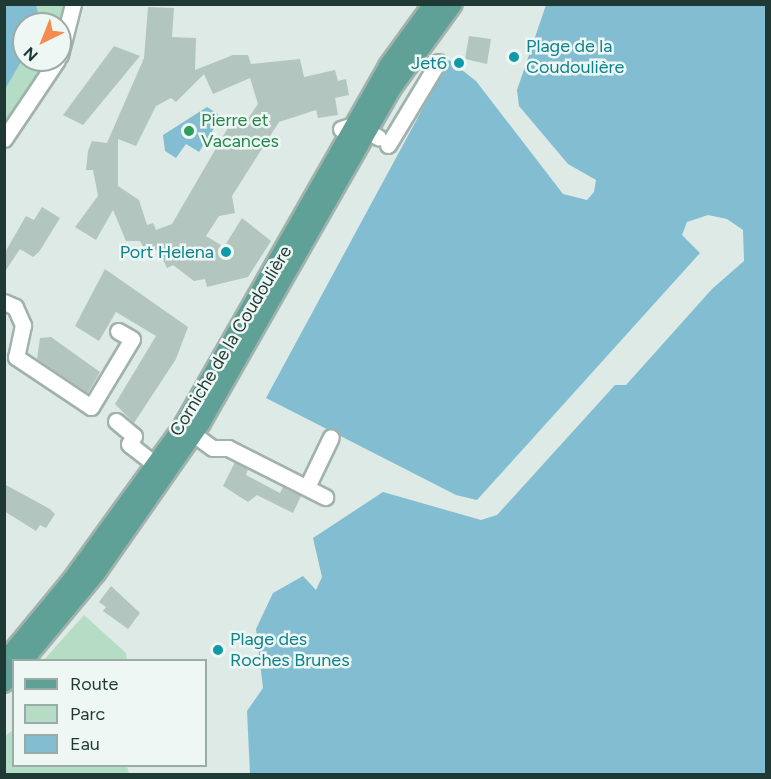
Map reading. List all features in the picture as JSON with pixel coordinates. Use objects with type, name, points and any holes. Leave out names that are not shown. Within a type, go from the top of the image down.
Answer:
[{"type":"main road","name":"Corniche de la Coudoulière","points":[[4,662],[156,465],[188,430],[291,233],[366,133],[388,66],[433,4]]},
{"type":"main road","name":"Corniche de la Coudoulière","points":[[25,659],[97,573],[188,430],[416,50],[453,4]]},
{"type":"street","points":[[366,133],[438,62]]},
{"type":"street","points":[[4,139],[49,72]]},
{"type":"street","points":[[4,302],[15,308],[23,325],[16,357],[91,407],[132,339],[118,331]]},
{"type":"street","points":[[116,421],[134,436],[129,444],[156,465]]},
{"type":"street","points":[[188,430],[213,448],[228,448],[326,496]]},
{"type":"street","points":[[307,487],[331,437]]},
{"type":"green space","points":[[36,5],[66,5],[65,12],[36,12]]},
{"type":"green space","points":[[15,72],[40,72],[5,128],[4,89]]},
{"type":"green space","points":[[84,615],[126,653],[127,659],[45,659]]},
{"type":"green space","points":[[12,731],[12,767],[127,767],[129,774],[5,774],[5,736]]},
{"type":"water","points":[[5,4],[36,5],[38,12],[12,12],[12,72],[15,72],[5,89]]},
{"type":"water","points":[[546,5],[766,5],[766,774],[250,774],[247,711],[263,688],[256,629],[273,593],[303,576],[316,590],[322,577],[313,538],[383,492],[481,520],[497,515],[615,385],[626,385],[712,289],[744,261],[743,230],[727,219],[708,215],[687,222],[682,235],[700,253],[477,500],[456,495],[266,398],[449,60],[476,81],[563,194],[587,200],[594,192],[596,180],[568,164],[519,106],[517,90]]},
{"type":"water","name":"Pierre et Vacances","points":[[207,107],[218,114],[218,122],[199,152],[186,144],[176,158],[165,151],[163,135]]},
{"type":"building","points":[[148,7],[174,8],[172,37],[196,38],[195,70],[233,55],[248,55],[251,64],[300,59],[304,77],[335,70],[338,81],[346,79],[349,95],[335,98],[338,115],[318,118],[316,110],[279,122],[232,196],[235,213],[219,216],[206,236],[224,247],[242,218],[271,241],[248,277],[207,287],[205,279],[194,281],[173,265],[167,268],[158,249],[147,254],[140,241],[126,241],[113,210],[96,240],[75,227],[98,196],[93,170],[86,170],[88,151],[92,141],[107,143],[144,58]],"holes":[[[204,74],[213,94],[250,78],[258,104],[243,126],[233,119],[172,224],[156,230],[153,223],[147,225],[139,200],[118,186],[118,139],[136,146],[156,106],[171,98],[176,102]]]},
{"type":"building","points":[[469,36],[491,39],[487,64],[465,59]]},
{"type":"building","points":[[114,46],[140,56],[83,125],[63,115]]},
{"type":"building","points":[[42,207],[60,218],[39,252],[33,257],[20,249],[4,273],[4,254],[26,216],[34,220]]},
{"type":"building","points":[[105,269],[188,327],[176,359],[134,423],[115,404],[156,336],[116,312],[99,341],[75,326]]},
{"type":"building","points":[[51,337],[100,372],[88,393],[37,359],[40,338]]},
{"type":"building","points":[[235,462],[248,469],[246,475],[280,493],[283,487],[301,496],[293,513],[257,495],[248,502],[223,486]]},
{"type":"building","points":[[4,484],[55,514],[46,528],[40,525],[36,531],[4,511]]},
{"type":"building","points":[[111,586],[140,613],[128,629],[103,611],[106,607],[99,602]]},
{"type":"place","name":"Plage de la Coudoulière","points":[[514,57]]},
{"type":"place","name":"Jet6","points":[[459,63]]},
{"type":"place","name":"Pierre et Vacances","points":[[189,131]]},
{"type":"place","name":"Port Helena","points":[[226,252]]},
{"type":"place","name":"Plage des Roches Brunes","points":[[218,650]]}]
